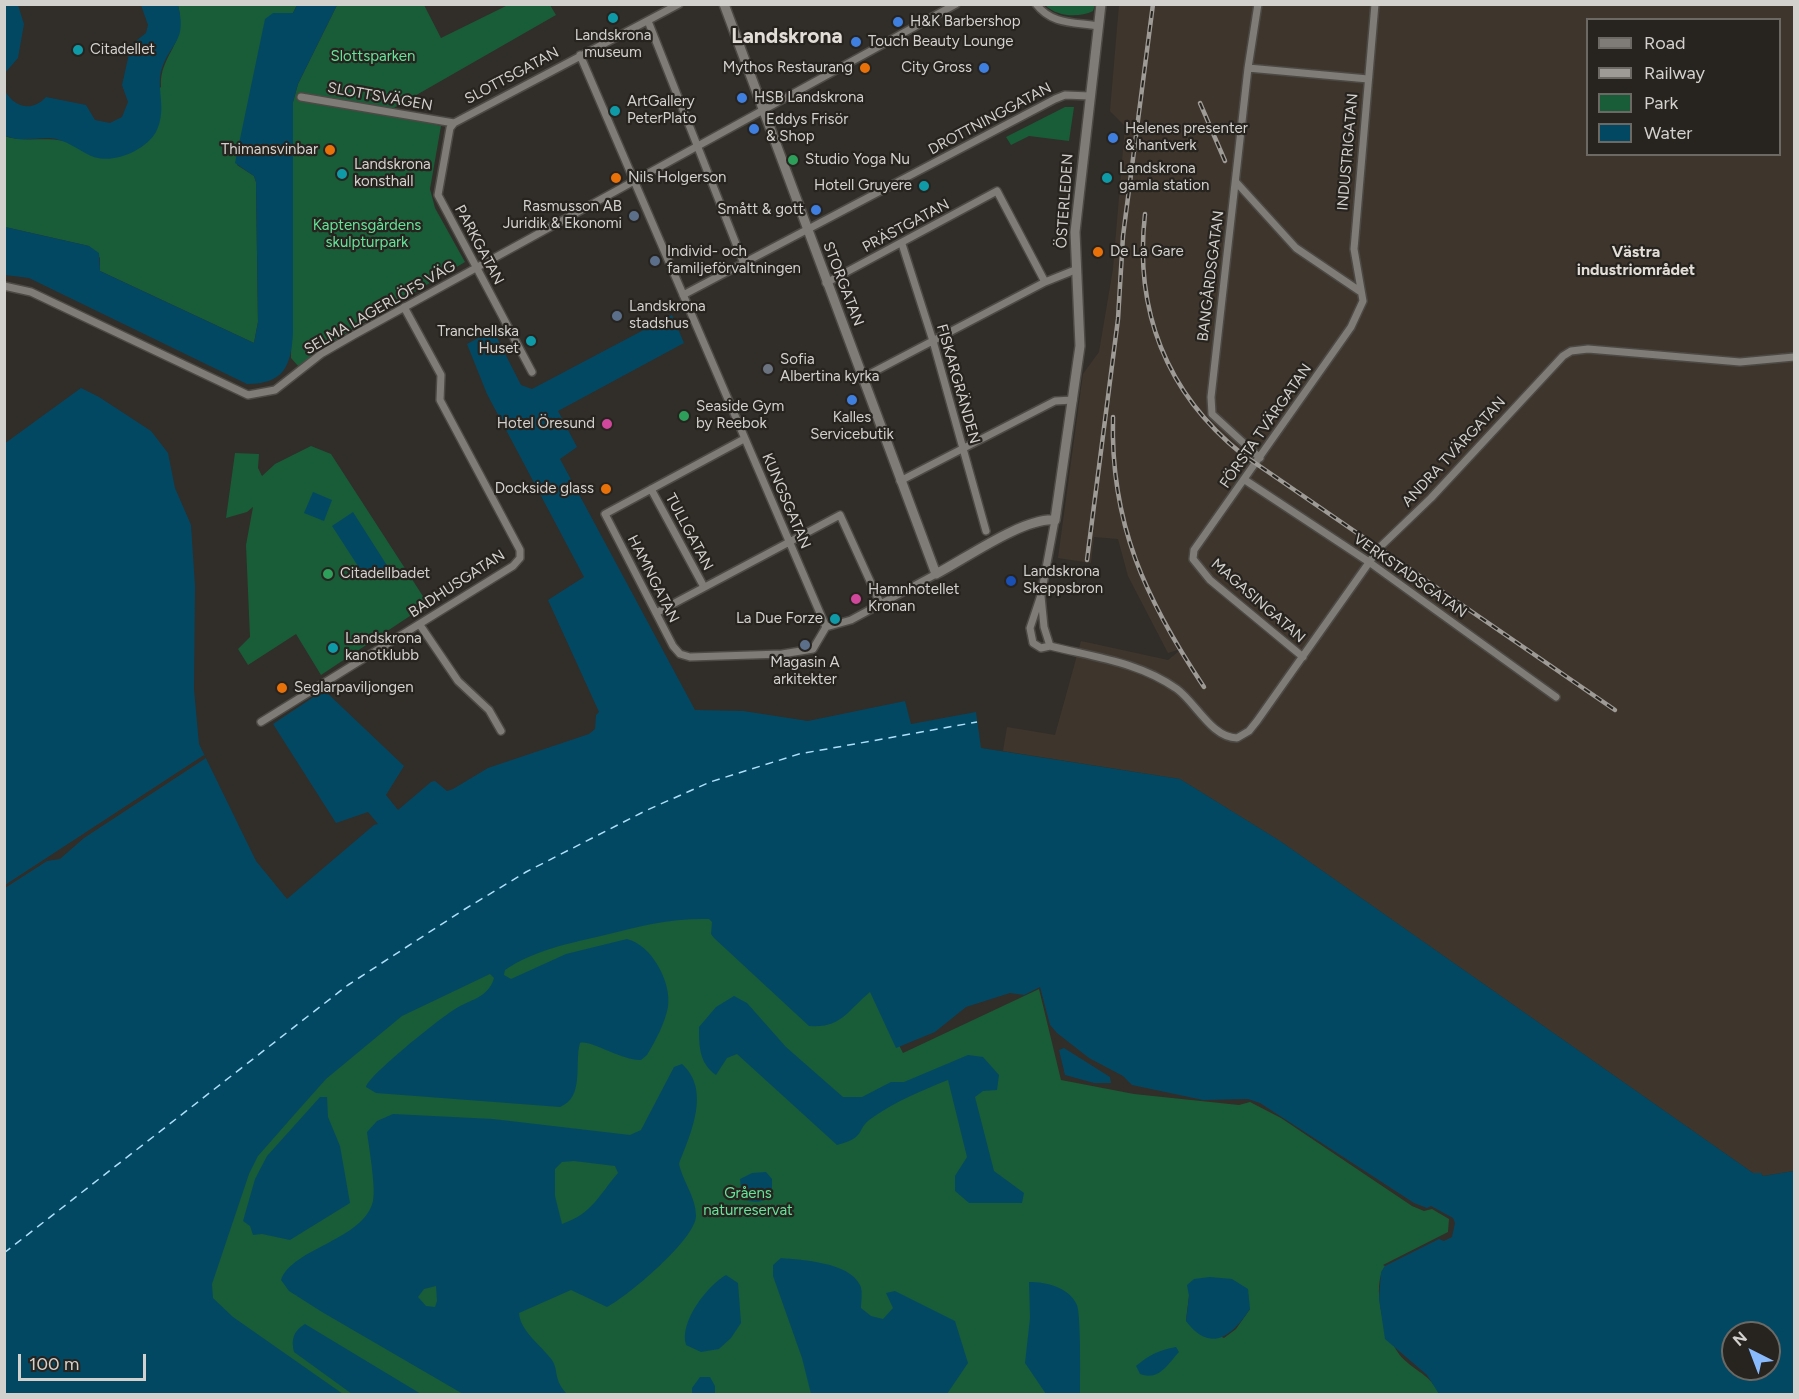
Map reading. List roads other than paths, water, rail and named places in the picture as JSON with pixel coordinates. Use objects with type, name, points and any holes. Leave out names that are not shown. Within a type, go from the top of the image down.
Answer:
[{"type":"street","name":"SLOTTSGATAN","points":[[454,123],[679,4]]},
{"type":"street","name":"STORGATAN","points":[[724,4],[936,574]]},
{"type":"street","name":"SELMA LAGERLÖFS VÄG","points":[[4,286],[32,292],[248,395],[275,390],[321,354],[956,4]]},
{"type":"street","points":[[1036,4],[1044,14],[1054,20],[1098,26]]},
{"type":"street","name":"ÖSTERLEDEN","points":[[1055,520],[1080,346],[1075,232],[1101,4]]},
{"type":"street","name":"BANGÅRDSGATAN","points":[[1258,4],[1248,68],[1211,397],[1212,414],[1260,458]]},
{"type":"street","name":"INDUSTRIGATAN","points":[[1363,301],[1354,249],[1375,4]]},
{"type":"street","points":[[648,21],[744,264]]},
{"type":"street","name":"KUNGSGATAN","points":[[580,55],[826,627]]},
{"type":"street","points":[[1248,68],[1368,79]]},
{"type":"street","name":"DROTTNINGGATAN","points":[[683,295],[807,232],[1055,99],[1065,95],[1090,96]]},
{"type":"street","name":"SLOTTSVÄGEN","points":[[301,97],[454,123]]},
{"type":"street","name":"PARKGATAN","points":[[454,123],[448,135],[438,195],[475,269],[532,372]]},
{"type":"street","points":[[1236,182],[1296,248],[1361,292]]},
{"type":"street","name":"PRÄSTGATAN","points":[[826,283],[997,191],[1045,282]]},
{"type":"street","name":"FISKARGRÄNDEN","points":[[902,244],[933,341],[986,531]]},
{"type":"street","points":[[862,378],[1045,282],[1076,270]]},
{"type":"street","name":"FÖRSTA TVÄRGATAN","points":[[1196,564],[1194,550],[1351,327],[1363,301]]},
{"type":"street","name":"BADHUSGATAN","points":[[261,722],[420,625],[513,566],[520,558],[520,550],[440,400],[441,375],[404,308]]},
{"type":"street","name":"ANDRA TVÄRGATAN","points":[[1050,646],[1134,665],[1176,688],[1220,733],[1237,738],[1249,731],[1369,562],[1554,363],[1571,351],[1588,349],[1740,362],[1794,357]]},
{"type":"street","points":[[900,481],[1055,401],[1073,400]]},
{"type":"street","points":[[651,489],[744,439]]},
{"type":"street","name":"VERKSTADSGATAN","points":[[1245,480],[1369,562],[1556,697]]},
{"type":"street","name":"HAMNGATAN","points":[[651,489],[605,514],[673,646],[680,654],[690,657],[800,653],[813,649],[826,627]]},
{"type":"street","name":"TULLGATAN","points":[[651,489],[704,587]]},
{"type":"street","points":[[656,613],[840,515],[880,603]]},
{"type":"street","points":[[826,627],[851,620],[1003,536],[1035,523],[1055,520],[1041,595],[1034,612],[1030,634],[1037,646],[1050,646],[1044,627],[1041,595]]},
{"type":"street","name":"MAGASINGATAN","points":[[1196,564],[1210,580],[1303,657]]},
{"type":"street","points":[[420,625],[458,681],[489,710],[501,731]]},
{"type":"water","points":[[5,4],[18,5],[24,24],[18,58],[5,73]]},
{"type":"water","points":[[141,5],[178,5],[181,26],[180,34],[160,75],[161,115],[156,132],[151,139],[136,150],[108,159],[91,156],[55,139],[22,139],[5,136],[5,91],[14,101],[24,106],[35,105],[46,97],[86,105],[95,120],[110,123],[122,117],[128,102],[122,85],[131,45],[146,33],[148,25]]},
{"type":"water","points":[[297,5],[337,5],[298,84],[293,102],[293,333],[287,364],[277,377],[270,381],[247,384],[29,278],[5,275],[5,227],[89,246],[99,253],[100,271],[254,343],[258,322],[256,182],[254,176],[235,163],[265,19],[273,13],[293,13]]},
{"type":"water","points":[[672,315],[684,343],[558,411],[577,447],[560,459],[695,710],[743,711],[808,721],[905,701],[911,724],[976,712],[981,748],[1180,779],[1280,841],[1753,1173],[1761,1173],[1763,1176],[1794,1171],[1794,1394],[1439,1394],[1427,1375],[1385,1339],[1379,1299],[1381,1272],[1385,1266],[1439,1239],[1444,1241],[1452,1237],[1455,1223],[1453,1218],[1431,1206],[1427,1208],[1414,1203],[1260,1103],[1248,1099],[1203,1100],[1132,1085],[1123,1076],[1089,1058],[1057,1033],[1050,1025],[1040,987],[1024,995],[1010,993],[966,1007],[935,1032],[896,1048],[870,992],[837,1021],[820,1026],[809,1026],[714,938],[711,934],[712,922],[709,919],[656,923],[579,941],[540,952],[505,970],[504,975],[511,979],[566,954],[627,939],[645,949],[663,977],[667,987],[667,1013],[647,1055],[641,1060],[634,1059],[591,1044],[580,1043],[576,1088],[568,1102],[560,1107],[376,1093],[366,1087],[379,1071],[419,1036],[458,1007],[483,995],[494,978],[490,974],[402,1016],[326,1079],[258,1156],[249,1174],[212,1284],[213,1298],[233,1317],[343,1394],[5,1394],[4,444],[81,388],[151,431],[168,453],[175,488],[191,525],[195,586],[194,689],[199,744],[256,861],[287,899],[378,824],[368,812],[336,823],[273,724],[324,690],[404,766],[386,795],[398,810],[431,782],[435,781],[447,791],[488,768],[589,734],[595,729],[596,715],[599,712],[548,600],[584,577],[487,394],[467,344],[493,330],[521,385],[532,389]]},
{"type":"water","points":[[313,492],[332,500],[324,521],[304,513]]},
{"type":"water","points":[[353,512],[388,567],[367,580],[332,526]]},
{"type":"water","points":[[734,996],[747,1003],[786,1047],[843,1097],[862,1097],[891,1082],[904,1082],[968,1055],[983,1057],[999,1075],[997,1090],[983,1091],[975,1097],[994,1171],[1024,1193],[1022,1203],[969,1203],[955,1191],[955,1176],[967,1157],[948,1080],[881,1112],[867,1122],[853,1139],[837,1145],[737,1054],[727,1058],[716,1075],[703,1060],[699,1027],[716,1007]]},
{"type":"water","points":[[1064,1048],[1110,1077],[1111,1083],[1094,1083],[1065,1075],[1059,1050]]},
{"type":"water","points":[[682,1064],[691,1074],[697,1099],[693,1126],[679,1164],[692,1196],[696,1216],[685,1239],[644,1280],[607,1307],[571,1290],[519,1313],[527,1332],[552,1360],[558,1380],[567,1394],[463,1394],[322,1312],[289,1291],[281,1280],[288,1269],[299,1260],[343,1235],[367,1214],[374,1195],[367,1132],[377,1121],[393,1114],[493,1119],[630,1135],[641,1130],[674,1067]],"holes":[[[574,1161],[615,1166],[618,1173],[588,1209],[562,1224],[555,1196],[555,1169],[562,1162]],[[436,1286],[435,1307],[426,1306],[418,1297],[424,1289]]]},
{"type":"water","points":[[320,1097],[327,1097],[328,1117],[340,1146],[350,1203],[290,1240],[262,1234],[253,1235],[250,1226],[243,1221],[255,1179],[267,1156]]},
{"type":"water","points":[[766,1172],[772,1179],[772,1195],[758,1202],[742,1198],[740,1179],[752,1173]]},
{"type":"water","points":[[781,1258],[824,1264],[846,1271],[860,1285],[861,1308],[871,1316],[883,1319],[893,1308],[886,1293],[895,1291],[955,1321],[968,1363],[947,1394],[811,1394],[802,1358],[773,1276],[773,1265]]},
{"type":"water","points":[[726,1275],[738,1283],[741,1323],[731,1338],[719,1349],[701,1352],[686,1345],[687,1326],[703,1296]]},
{"type":"water","points":[[1210,1277],[1232,1279],[1248,1289],[1250,1309],[1236,1327],[1221,1338],[1212,1339],[1195,1331],[1186,1321],[1189,1296],[1187,1285],[1194,1279]]},
{"type":"water","points":[[1029,1282],[1043,1283],[1063,1290],[1077,1305],[1080,1334],[1080,1394],[1046,1394],[1025,1363],[1030,1318]]},
{"type":"water","points":[[305,1324],[421,1394],[352,1394],[294,1352],[294,1336]]},
{"type":"water","points":[[1176,1347],[1179,1352],[1158,1374],[1147,1376],[1140,1374],[1136,1366],[1141,1362],[1159,1351]]},
{"type":"water","points":[[700,1377],[710,1377],[715,1386],[715,1394],[692,1394],[692,1388]]},
{"type":"railway","points":[[1087,560],[1118,319],[1123,236],[1153,4]]},
{"type":"railway","points":[[1200,103],[1225,161]]},
{"type":"railway","points":[[1145,214],[1143,249],[1145,283],[1151,316],[1161,347],[1175,377],[1193,404],[1216,430],[1242,454],[1615,710]]},
{"type":"railway","points":[[1113,417],[1118,492],[1125,527],[1136,560],[1165,623],[1204,687]]},
{"type":"place","name":"Landskrona museum","points":[[613,18]]},
{"type":"place","name":"H&K Barbershop","points":[[898,22]]},
{"type":"place","name":"Touch Beauty Lounge","points":[[856,42]]},
{"type":"place","name":"Citadellet","points":[[78,50]]},
{"type":"place","name":"Mythos Restaurang","points":[[865,68]]},
{"type":"place","name":"City Gross","points":[[984,68]]},
{"type":"place","name":"HSB Landskrona","points":[[742,98]]},
{"type":"place","name":"ArtGallery PeterPlato","points":[[615,111]]},
{"type":"place","name":"Eddys Frisör & Shop","points":[[754,129]]},
{"type":"place","name":"Helenes presenter & hantverk","points":[[1113,138]]},
{"type":"place","name":"Thimansvinbar","points":[[330,150]]},
{"type":"place","name":"Studio Yoga Nu","points":[[793,160]]},
{"type":"place","name":"Landskrona konsthall","points":[[342,174]]},
{"type":"place","name":"Nils Holgerson","points":[[616,178]]},
{"type":"place","name":"Landskrona gamla station","points":[[1107,178]]},
{"type":"place","name":"Hotell Gruyere","points":[[924,186]]},
{"type":"place","name":"Smått & gott","points":[[816,210]]},
{"type":"place","name":"Rasmusson AB Juridik & Ekonomi","points":[[634,216]]},
{"type":"place","name":"De La Gare","points":[[1098,252]]},
{"type":"place","name":"Individ- och familjeförvaltningen","points":[[655,261]]},
{"type":"place","name":"Landskrona stadshus","points":[[617,316]]},
{"type":"place","name":"Tranchellska Huset","points":[[531,341]]},
{"type":"place","name":"Sofia Albertina kyrka","points":[[768,369]]},
{"type":"place","name":"Kalles Servicebutik","points":[[852,400]]},
{"type":"place","name":"Seaside Gym by Reebok","points":[[684,416]]},
{"type":"place","name":"Hotel Öresund","points":[[607,424]]},
{"type":"place","name":"Dockside glass","points":[[606,489]]},
{"type":"place","name":"Citadellbadet","points":[[328,574]]},
{"type":"place","name":"Landskrona Skeppsbron","points":[[1011,581]]},
{"type":"place","name":"Hamnhotellet Kronan","points":[[856,599]]},
{"type":"place","name":"La Due Forze","points":[[835,619]]},
{"type":"place","name":"Magasin A arkitekter","points":[[805,645]]},
{"type":"place","name":"Landskrona kanotklubb","points":[[333,648]]},
{"type":"place","name":"Seglarpaviljongen","points":[[282,688]]},
{"type":"district","name":"Landskrona","points":[[787,37]]},
{"type":"district","name":"Västra industriområdet","points":[[1636,261]]},
{"type":"park label","name":"Slottsparken","points":[[373,57]]},
{"type":"park label","name":"Kaptensgårdens skulpturpark","points":[[367,234]]},
{"type":"park label","name":"Gråens naturreservat","points":[[748,1202]]}]
